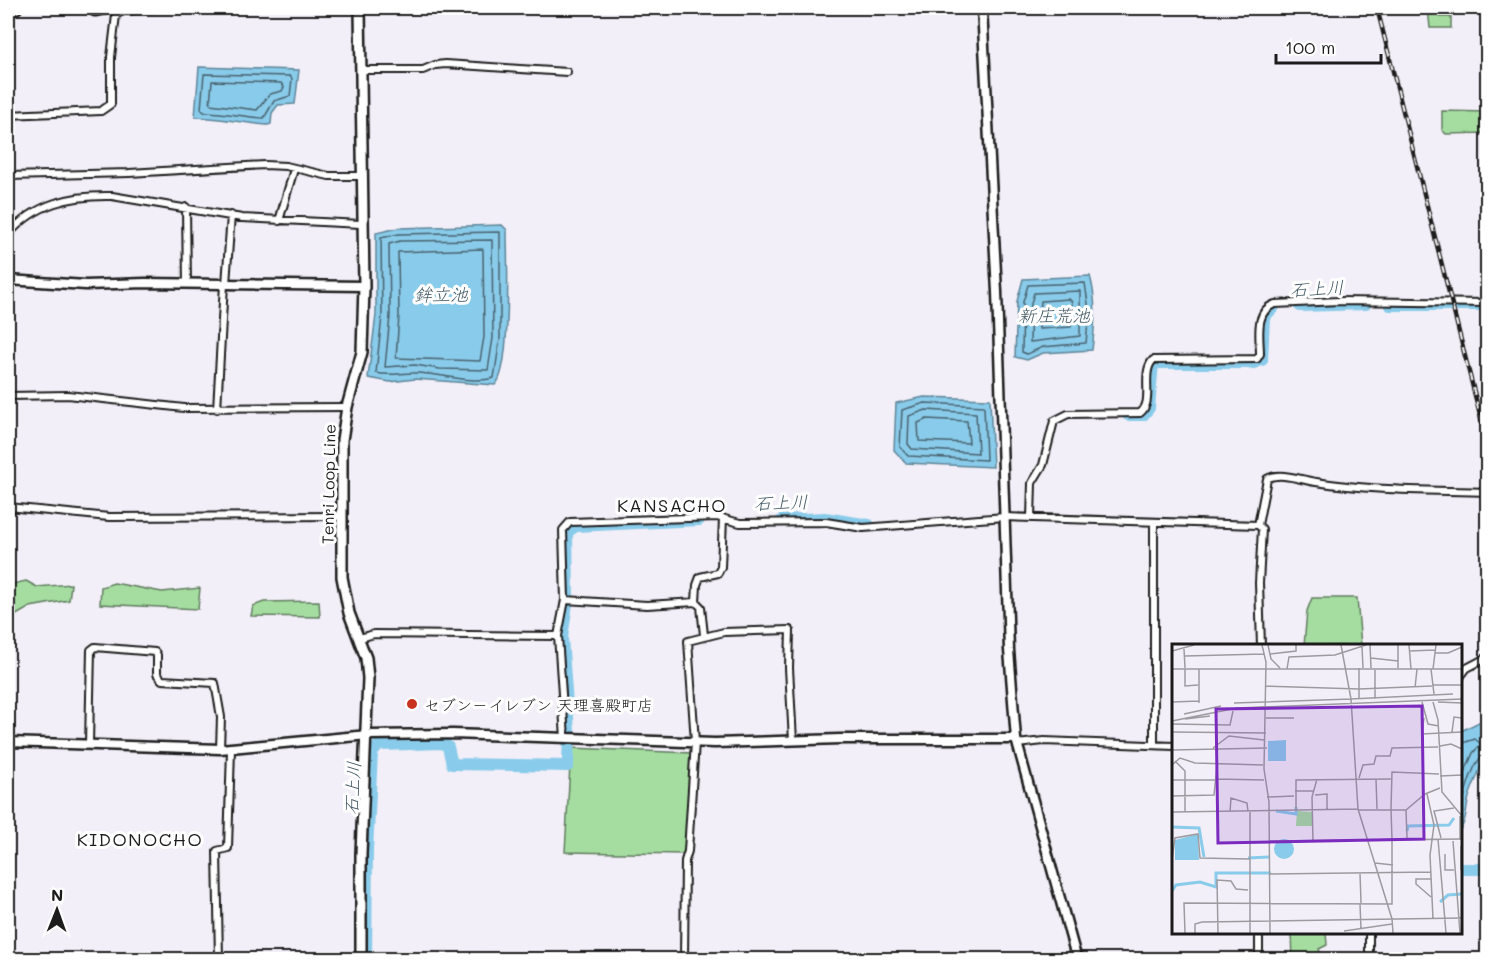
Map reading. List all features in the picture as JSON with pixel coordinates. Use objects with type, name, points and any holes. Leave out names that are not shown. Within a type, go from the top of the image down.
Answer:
[{"type":"highway","points":[[8,10],[14,8]]},
{"type":"main road","name":"Tenri Loop Line","points":[[360,8],[361,224],[364,286],[362,352],[347,407],[342,440],[342,577],[349,613],[366,658],[368,678],[368,735],[361,854],[361,960]]},
{"type":"street","points":[[8,115],[101,111],[106,108],[111,104],[111,57],[116,15],[123,11],[159,8]]},
{"type":"street","points":[[982,8],[1005,517],[1008,651],[1017,742],[1077,959]]},
{"type":"street","points":[[360,70],[423,70],[435,65],[446,64],[567,72]]},
{"type":"street","points":[[8,176],[129,173],[265,165],[286,166],[329,176],[361,176]]},
{"type":"street","points":[[279,221],[294,169]]},
{"type":"street","points":[[8,235],[21,219],[41,208],[60,201],[90,195],[112,196],[279,221],[361,224]]},
{"type":"street","points":[[186,207],[187,283]]},
{"type":"street","points":[[217,409],[231,215]]},
{"type":"street","points":[[8,280],[86,285],[187,283],[364,286]]},
{"type":"street","points":[[1031,518],[1032,483],[1043,465],[1054,421],[1068,414],[1140,413],[1146,404],[1149,366],[1153,360],[1257,359],[1260,354],[1261,316],[1266,308],[1275,304],[1339,301],[1488,303]]},
{"type":"street","points":[[8,396],[68,395],[217,409],[347,407]]},
{"type":"street","points":[[1258,525],[1264,485],[1271,476],[1347,486],[1488,492]]},
{"type":"street","points":[[8,507],[109,517],[342,516]]},
{"type":"street","points":[[565,738],[558,636],[567,600],[563,530],[570,522],[723,518],[731,522],[826,522],[863,528],[1005,517],[1258,525],[1262,529],[1259,583],[1261,644]]},
{"type":"street","points":[[696,602],[700,577],[718,573],[721,567],[723,518]]},
{"type":"street","points":[[1154,522],[1155,744]]},
{"type":"street","points":[[567,600],[647,605],[696,602],[702,607],[704,635]]},
{"type":"street","points":[[684,960],[685,861],[688,851],[695,742],[688,641],[704,635],[742,630],[790,630],[789,668],[793,741]]},
{"type":"street","points":[[360,638],[374,634],[558,636]]},
{"type":"street","points":[[89,744],[91,650],[95,647],[155,652],[157,674],[162,681],[215,683],[221,717],[220,749]]},
{"type":"street","points":[[1462,675],[1467,668],[1488,657]]},
{"type":"street","points":[[8,742],[231,749],[368,735],[453,734],[695,742],[1044,741],[1172,746]]},
{"type":"street","points":[[219,960],[217,851],[228,848],[231,749]]},
{"type":"street","points":[[1259,934],[1259,960]]},
{"type":"street","points":[[1369,934],[1369,960]]},
{"type":"street","points":[[378,960],[537,957],[577,960]]},
{"type":"street","points":[[1063,960],[1088,960]]},
{"type":"green space","points":[[1428,8],[1440,8],[1440,17],[1451,17],[1451,28],[1430,28]]},
{"type":"green space","points":[[1442,111],[1487,112],[1487,133],[1446,134],[1442,130]]},
{"type":"green space","points":[[26,581],[37,587],[71,584],[69,600],[30,607],[8,620],[8,585]]},
{"type":"green space","points":[[114,583],[162,592],[200,588],[198,609],[100,604],[101,587]]},
{"type":"green space","points":[[1312,598],[1357,598],[1361,644],[1304,644],[1307,611]]},
{"type":"green space","points":[[319,601],[320,617],[251,616],[253,606],[264,602]]},
{"type":"green space","points":[[571,748],[692,753],[685,854],[565,852]]},
{"type":"green space","points":[[1292,934],[1326,934],[1327,945],[1319,949],[1322,959],[1293,959]]},
{"type":"water","points":[[199,67],[299,70],[295,104],[278,105],[272,113],[271,124],[268,125],[195,117]]},
{"type":"water","name":"鉾立池","points":[[502,225],[507,230],[506,336],[504,358],[495,385],[415,379],[390,382],[368,378],[376,315],[376,233],[398,228]]},
{"type":"water","name":"新庄荒池","points":[[1090,276],[1095,322],[1092,350],[1043,353],[1027,360],[1015,357],[1017,301],[1023,279]]},
{"type":"water","points":[[924,397],[990,399],[993,467],[906,463],[894,450],[896,403]]},
{"type":"water","points":[[1481,721],[1485,732],[1486,751],[1469,797],[1462,826],[1462,730]]},
{"type":"waterway","name":"石上川","points":[[1300,306],[1366,304]]},
{"type":"waterway","name":"石上川","points":[[1390,305],[1488,305]]},
{"type":"waterway","name":"石上川","points":[[1128,415],[1143,415],[1149,408],[1153,363],[1254,363],[1262,360],[1264,317],[1274,307]]},
{"type":"waterway","name":"石上川","points":[[782,520],[825,518],[869,525]]},
{"type":"waterway","name":"石上川","points":[[366,960],[367,851],[372,753],[379,745],[443,743],[448,747],[452,764],[568,766],[569,731],[562,638],[568,596],[567,532],[576,526],[699,520]]},
{"type":"waterway","points":[[1462,869],[1488,869]]},
{"type":"railway","points":[[1377,8],[1488,447]]},
{"type":"place","name":"セブン－イレブン 天理喜殿町店","points":[[412,704]]},
{"type":"district","name":"KANSACHO","points":[[672,505]]},
{"type":"district","name":"KIDONOCHO","points":[[140,839]]}]
